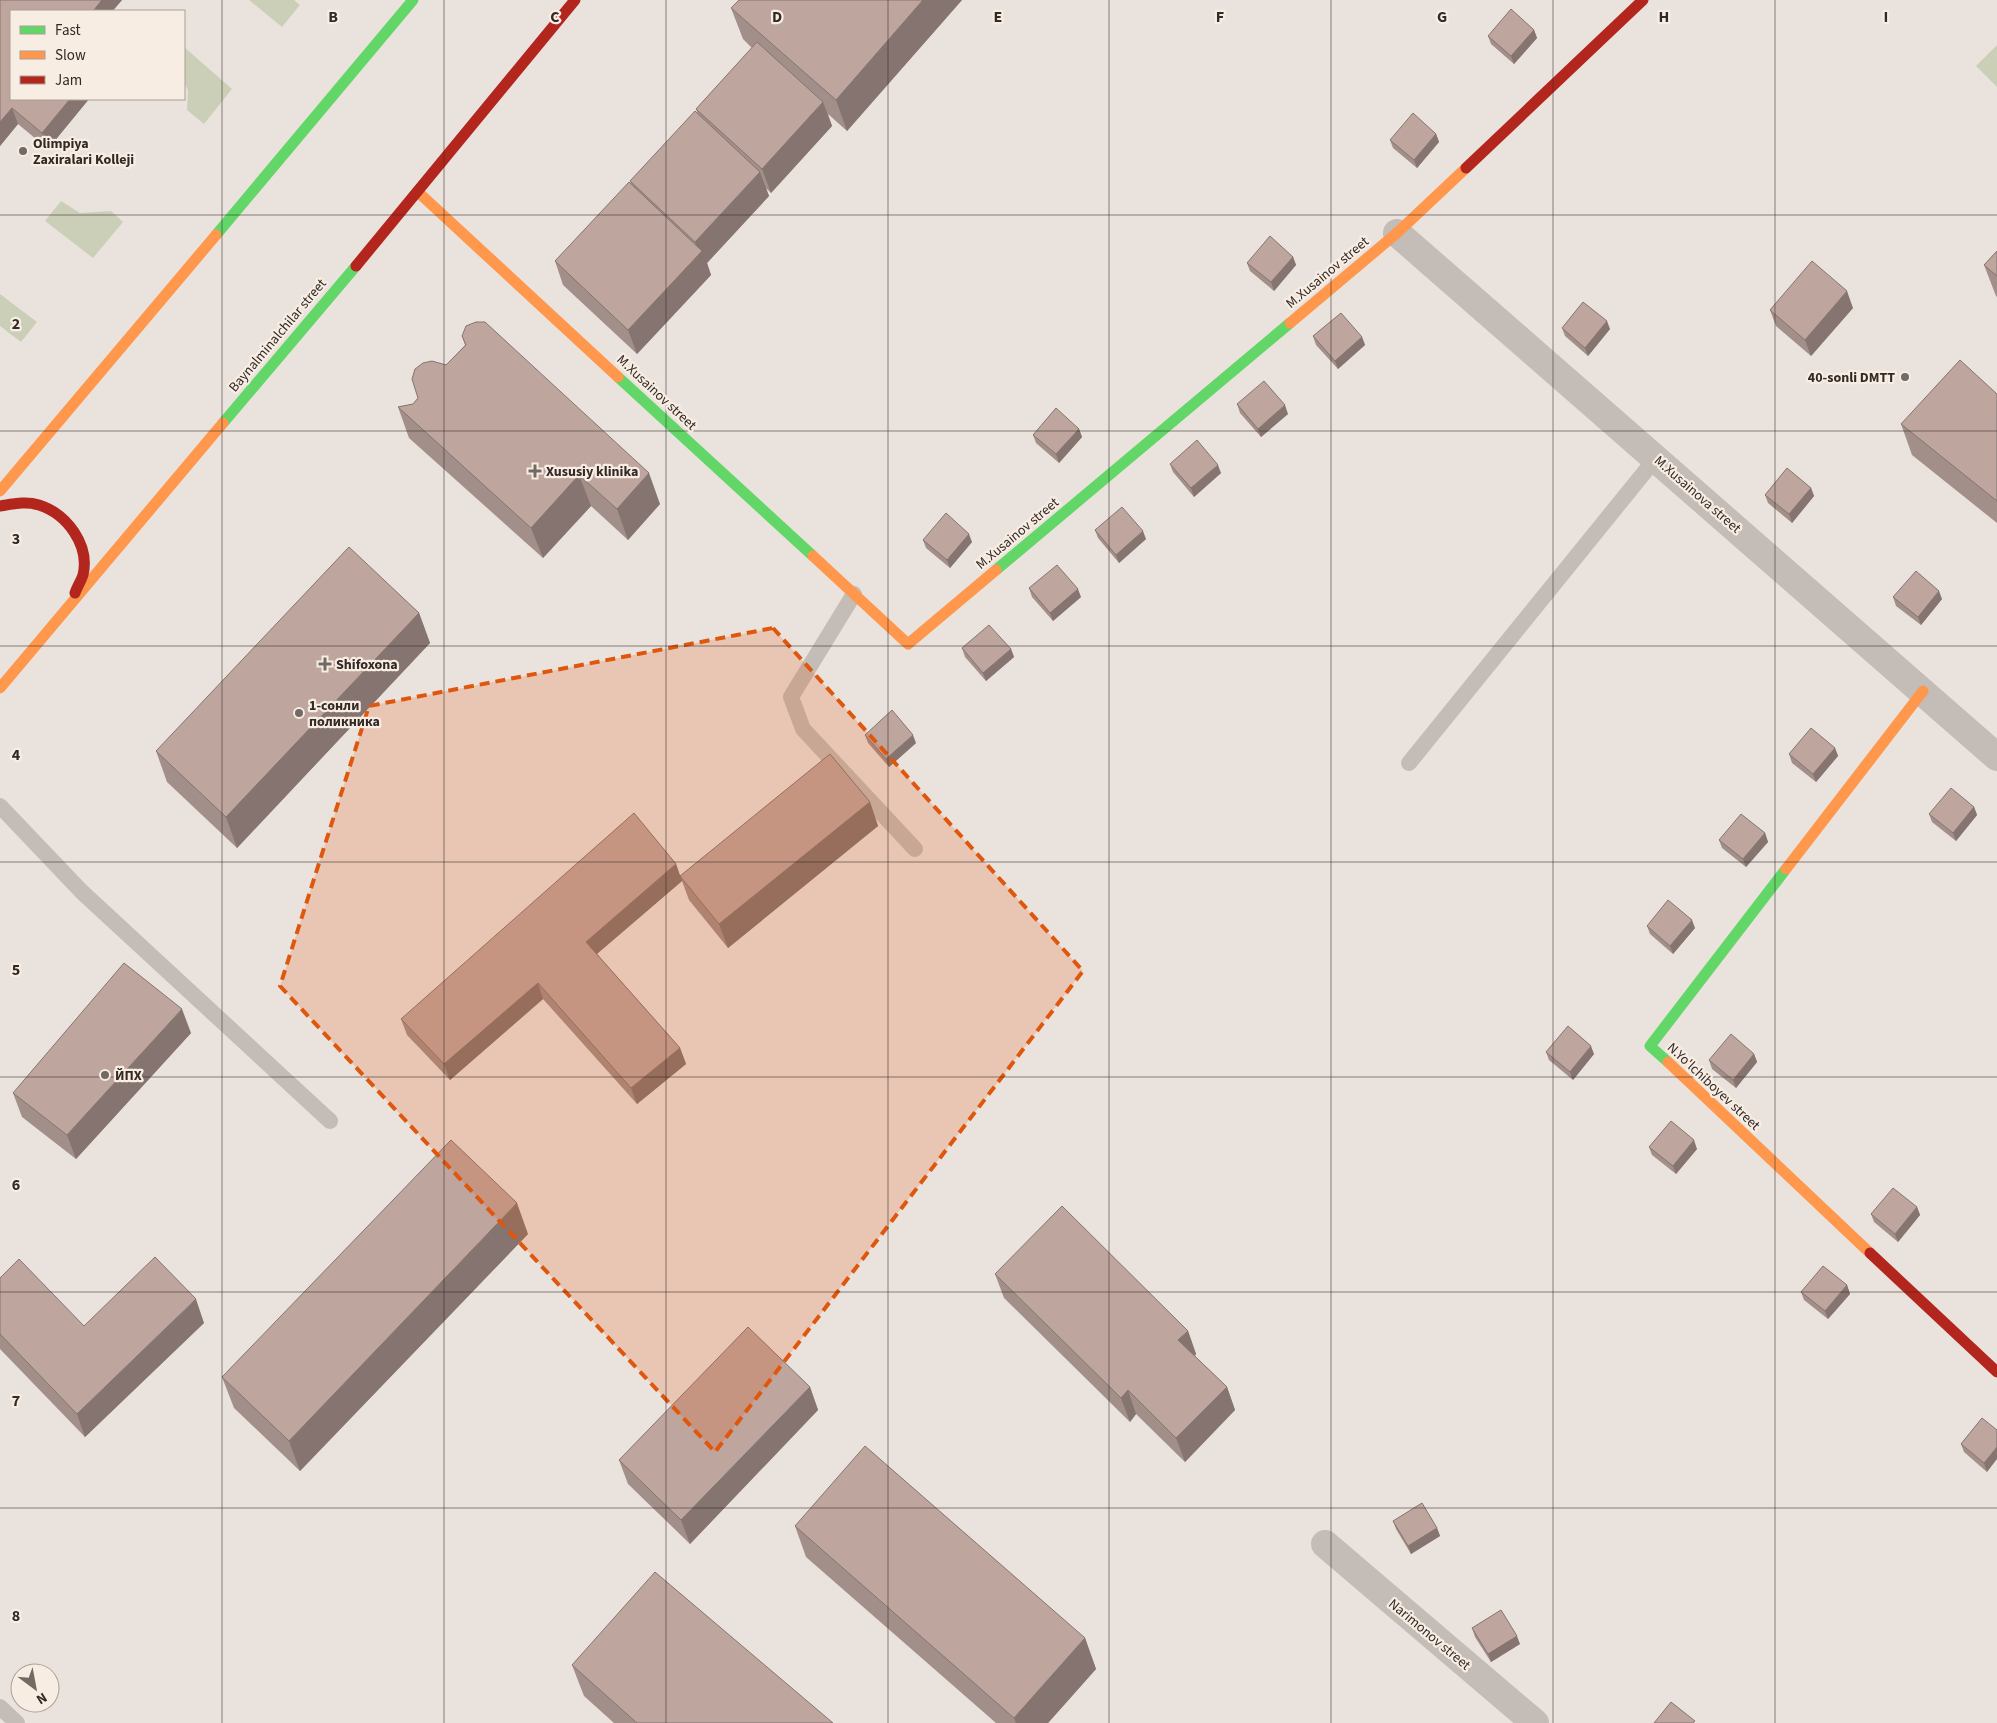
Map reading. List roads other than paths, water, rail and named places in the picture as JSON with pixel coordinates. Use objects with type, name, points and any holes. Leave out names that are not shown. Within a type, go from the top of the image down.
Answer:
[{"type":"street","points":[[0,491],[413,0]]},
{"type":"street","name":"Baynalminalchilar street","points":[[0,688],[418,192],[575,0]]},
{"type":"street","name":"M.Xusainov street","points":[[418,192],[908,644],[1397,233],[1643,0]]},
{"type":"street","name":"M.Xusainova street","points":[[1397,233],[1923,690],[1997,757]]},
{"type":"street","points":[[0,506],[10,502],[32,501],[52,509],[70,524],[81,543],[84,565],[80,586],[68,605]]},
{"type":"street","name":"N.Yo'lchiboyev street","points":[[1923,690],[1650,1046],[1997,1372]]},
{"type":"street","name":"Narimonov street","points":[[1325,1544],[1536,1723]]},
{"type":"lane","points":[[1409,763],[1656,458]]},
{"type":"lane","points":[[854,594],[791,697],[803,729],[915,849]]},
{"type":"lane","points":[[0,806],[82,892],[330,1120]]},
{"type":"lane","points":[[0,1707],[17,1723]]},
{"type":"place","name":"Olimpiya Zaxiralari Kolleji","points":[[23,151]]},
{"type":"place","name":"40-sonli DMTT","points":[[1905,377]]},
{"type":"place","name":"Xususiy klinika","points":[[535,471]]},
{"type":"place","name":"Shifoxona","points":[[325,664]]},
{"type":"place","name":"1-сонли поликника","points":[[299,713]]},
{"type":"place","name":"ЙПХ","points":[[105,1075]]}]
